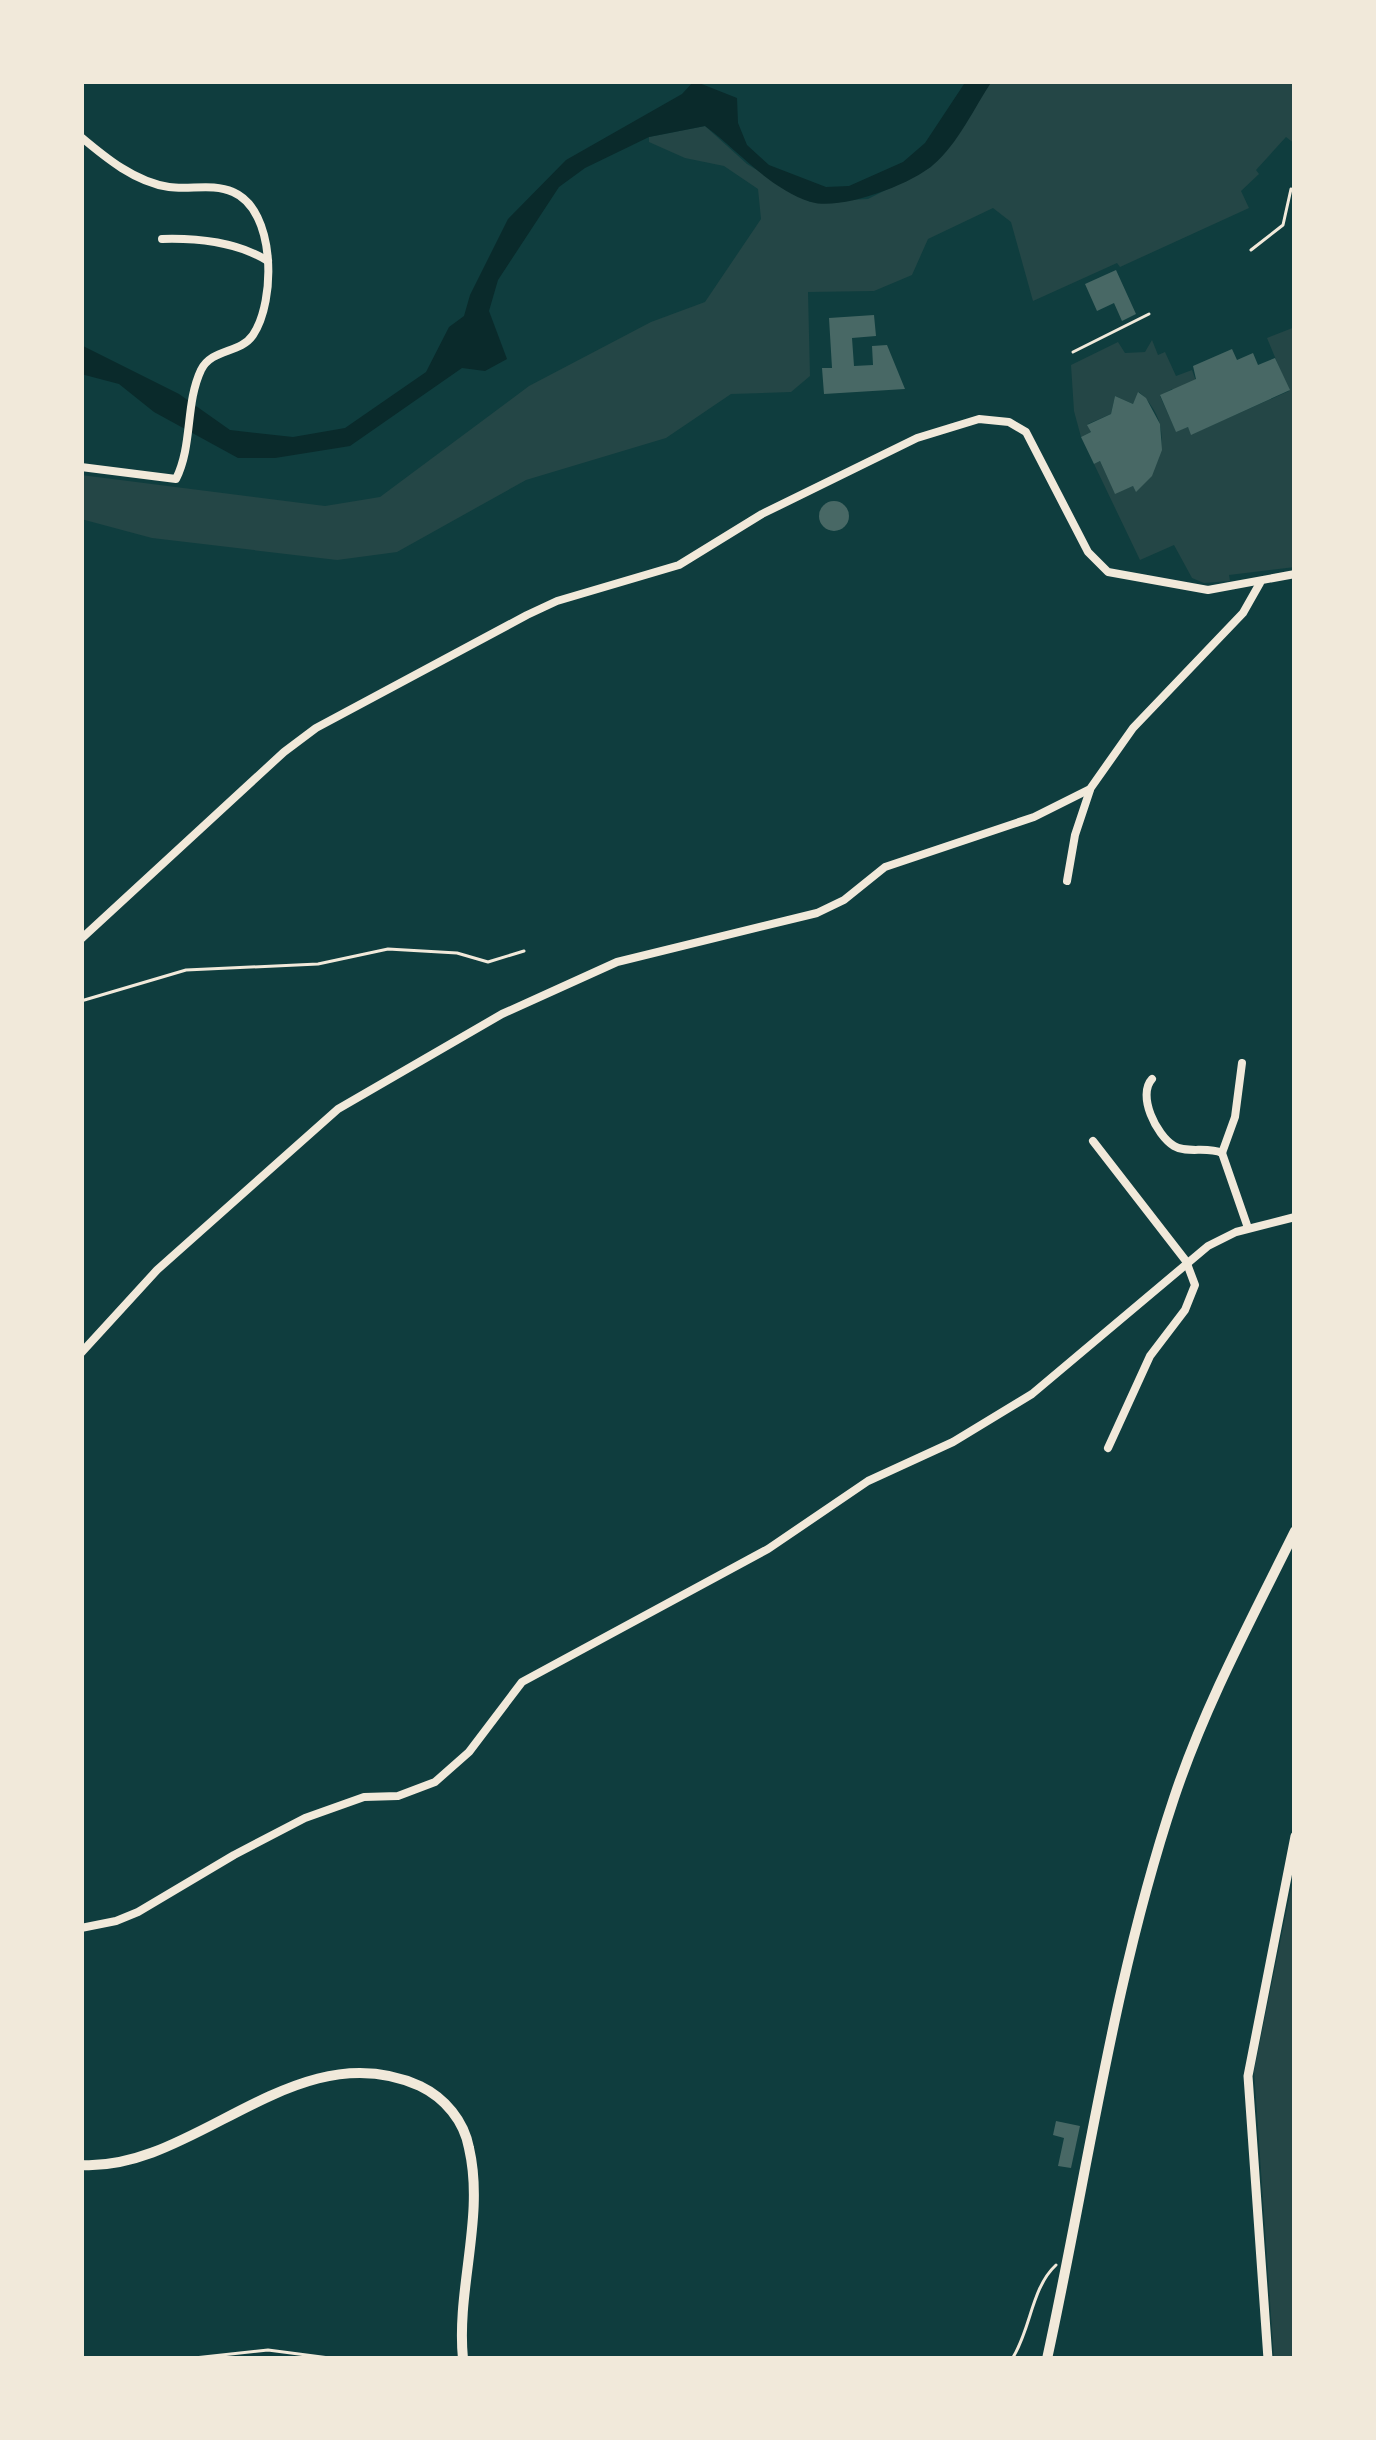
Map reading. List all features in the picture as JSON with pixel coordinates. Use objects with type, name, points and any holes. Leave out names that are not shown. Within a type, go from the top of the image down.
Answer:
[{"type":"main road","points":[[1047,2359],[1112,2026],[1174,1796],[1213,1702],[1295,1532]]},
{"type":"main road","points":[[81,2165],[139,2159],[273,2094],[315,2081],[378,2074],[430,2091],[460,2123],[471,2154],[473,2197],[461,2327],[463,2359]]},
{"type":"street","points":[[81,137],[148,182],[222,188],[241,196],[258,217],[268,261],[268,296],[256,330],[245,343],[209,359],[200,374],[176,479],[81,466]]},
{"type":"street","points":[[161,238],[203,240],[268,261]]},
{"type":"street","points":[[81,939],[244,784],[316,728],[527,615],[683,563],[762,514],[917,438],[964,421],[1002,420],[1026,432],[1088,552],[1108,572],[1208,590],[1295,574]]},
{"type":"street","points":[[1067,881],[1090,788],[1133,728],[1243,613],[1260,584]]},
{"type":"street","points":[[81,1353],[158,1270],[338,1109],[502,1014],[634,956],[817,913],[844,900],[889,866],[1034,817],[1090,788]]},
{"type":"street","points":[[1242,1063],[1235,1117],[1222,1154],[1248,1228]]},
{"type":"street","points":[[1152,1078],[1144,1097],[1171,1143],[1222,1154]]},
{"type":"street","points":[[1093,1142],[1186,1261],[1195,1280],[1190,1303],[1150,1356],[1108,1448]]},
{"type":"street","points":[[81,1928],[116,1922],[138,1912],[305,1818],[364,1797],[398,1796],[435,1782],[470,1752],[522,1682],[768,1549],[868,1481],[953,1442],[1022,1400],[1075,1361],[1186,1261],[1222,1238],[1295,1217]]},
{"type":"street","points":[[1268,2359],[1248,2076],[1295,1836]]},
{"type":"lane","points":[[1251,250],[1282,225],[1291,189]]},
{"type":"lane","points":[[1073,352],[1149,314]]},
{"type":"path","points":[[81,1001],[166,974],[204,968],[318,964],[395,949],[458,952],[488,962],[524,952]]},
{"type":"path","points":[[1012,2359],[1044,2276],[1071,2250]]},
{"type":"path","points":[[185,2359],[268,2350],[337,2359]]},
{"type":"shaded area","points":[[694,81],[737,98],[738,123],[747,145],[769,165],[826,187],[849,186],[903,162],[925,143],[966,81],[992,81],[958,136],[933,165],[892,188],[856,200],[824,204],[795,196],[705,126],[649,137],[585,168],[559,187],[498,280],[489,311],[507,359],[485,371],[462,368],[350,446],[275,458],[238,458],[154,412],[119,384],[81,374],[81,345],[179,394],[230,430],[293,437],[345,428],[426,372],[449,327],[464,316],[508,219],[566,160],[682,94]]},
{"type":"shaded area","points":[[992,81],[1295,81],[1295,144],[1286,137],[1256,170],[1259,174],[1241,191],[1249,208],[1033,301],[1011,222],[993,208],[928,239],[912,275],[874,291],[808,292],[810,376],[791,392],[731,394],[666,438],[526,480],[397,552],[337,560],[152,538],[81,519],[81,475],[325,506],[380,497],[529,386],[651,322],[705,302],[761,219],[758,189],[724,166],[685,158],[649,142],[649,137],[705,126],[747,164],[810,202],[868,199],[931,167]]},
{"type":"shaded area","points":[[1295,327],[1295,567],[1204,583],[1192,578],[1174,545],[1140,560],[1094,464],[1100,461],[1115,493],[1133,486],[1136,491],[1159,455],[1162,442],[1157,416],[1139,392],[1133,404],[1115,396],[1111,414],[1088,424],[1091,432],[1081,437],[1071,365],[1118,342],[1125,353],[1145,352],[1152,340],[1158,355],[1165,352],[1176,376],[1192,370],[1209,417],[1172,389],[1160,396],[1176,431],[1188,427],[1192,434],[1289,391],[1267,338]]},
{"type":"shaded area","points":[[1295,1869],[1295,2359],[1274,2359],[1254,2071]]},
{"type":"building","points":[[1116,270],[1136,314],[1122,321],[1114,303],[1097,311],[1085,284]]},
{"type":"building","points":[[874,315],[876,336],[852,338],[854,366],[873,365],[872,346],[887,345],[905,389],[824,394],[822,368],[832,368],[829,318]]},
{"type":"building","points":[[1232,349],[1237,360],[1253,353],[1258,365],[1275,358],[1290,390],[1191,435],[1188,427],[1176,432],[1160,395],[1196,379],[1193,366]]},
{"type":"building","points":[[1138,392],[1160,424],[1162,450],[1152,476],[1136,492],[1133,486],[1115,494],[1100,461],[1094,464],[1081,437],[1091,432],[1087,425],[1111,414],[1115,396],[1133,404]]},
{"type":"building","points":[[834,501],[845,505],[849,516],[845,527],[834,531],[823,527],[819,516],[823,505]]},
{"type":"building","points":[[1056,2121],[1080,2126],[1071,2168],[1058,2166],[1064,2138],[1053,2135]]}]
